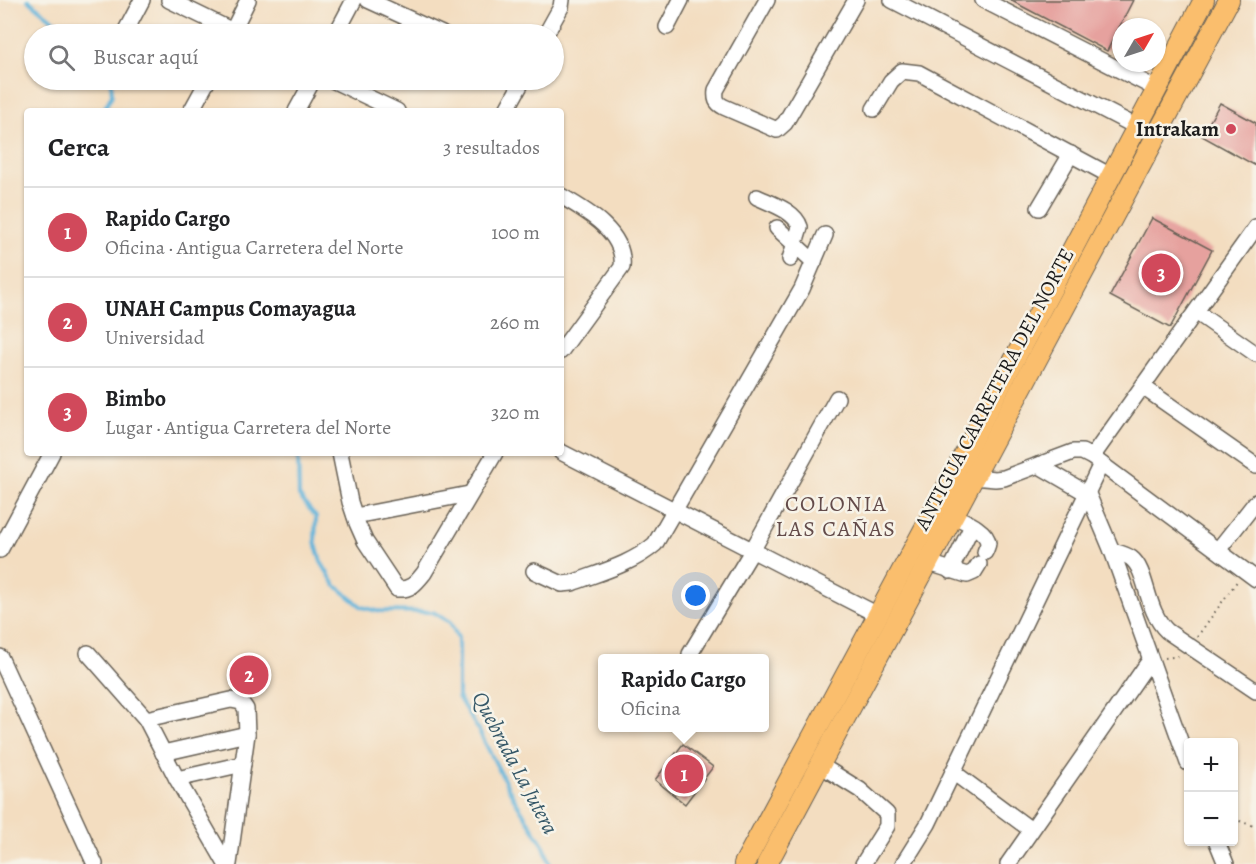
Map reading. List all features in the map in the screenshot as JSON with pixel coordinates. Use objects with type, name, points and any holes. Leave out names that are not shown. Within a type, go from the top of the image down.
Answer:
[{"type":"main road","name":"ANTIGUA CARRETERA DEL NORTE","points":[[744,864],[1204,0]]},
{"type":"main road","name":"ANTIGUA CARRETERA DEL NORTE","points":[[767,864],[1229,0]]},
{"type":"street","points":[[129,24],[142,0]]},
{"type":"street","points":[[169,0],[216,24]]},
{"type":"street","points":[[238,24],[248,0]]},
{"type":"street","points":[[341,24],[354,0]]},
{"type":"street","points":[[368,0],[420,24]]},
{"type":"street","points":[[552,24],[561,7],[562,0]]},
{"type":"street","points":[[667,27],[681,0]]},
{"type":"street","points":[[767,0],[716,90],[716,97],[718,103],[724,107],[777,130],[785,123],[856,0]]},
{"type":"street","points":[[892,0],[1137,127]]},
{"type":"street","points":[[983,0],[1157,89]]},
{"type":"street","points":[[874,109],[891,81],[902,71],[919,73],[1112,176]]},
{"type":"street","points":[[193,108],[203,90]]},
{"type":"street","points":[[299,108],[308,90]]},
{"type":"street","points":[[353,90],[391,108]]},
{"type":"street","points":[[508,108],[518,90]]},
{"type":"street","points":[[1039,208],[1071,154]]},
{"type":"street","points":[[757,197],[788,213],[799,223],[800,227],[792,252]]},
{"type":"street","points":[[564,199],[588,212],[605,227],[618,243],[623,256],[622,267],[564,347]]},
{"type":"street","points":[[777,228],[792,252],[813,262]]},
{"type":"street","points":[[534,571],[562,584],[572,583],[630,561],[644,554],[655,544],[802,289],[825,235]]},
{"type":"street","points":[[903,864],[928,824],[1088,494],[1097,460],[1143,387],[1254,235]]},
{"type":"street","points":[[1196,312],[1256,354]]},
{"type":"street","points":[[1143,387],[1256,466]]},
{"type":"street","points":[[690,654],[752,551],[837,398]]},
{"type":"street","points":[[973,477],[995,479],[1073,452],[1082,452],[1097,460],[1250,574]]},
{"type":"street","points":[[564,454],[878,615]]},
{"type":"street","points":[[0,550],[50,456]]},
{"type":"street","points":[[341,456],[354,516],[365,542],[397,589],[406,590],[413,586],[424,573],[493,456]]},
{"type":"street","points":[[1038,465],[1088,494],[1112,551],[1184,752]]},
{"type":"street","points":[[354,516],[469,494]]},
{"type":"street","points":[[1218,550],[1256,502]]},
{"type":"street","points":[[929,563],[967,575],[974,572],[982,558],[988,543],[985,537],[972,526],[954,516]]},
{"type":"street","points":[[950,571],[972,526]]},
{"type":"street","points":[[1112,551],[1126,555],[1138,565],[1153,613],[1167,631],[1256,690]]},
{"type":"street","points":[[88,653],[146,719],[177,779],[227,864]]},
{"type":"street","points":[[0,657],[95,864]]},
{"type":"street","points":[[1008,864],[1150,660]]},
{"type":"street","points":[[146,719],[231,700],[244,705],[247,734],[227,864]]},
{"type":"street","points":[[163,753],[247,734]]},
{"type":"street","points":[[177,779],[243,764]]},
{"type":"street","points":[[820,765],[860,790],[887,814],[887,826],[863,864]]},
{"type":"street","points":[[953,772],[1031,830]]},
{"type":"street","points":[[1218,846],[1223,862]]},
{"type":"path","points":[[1150,660],[1187,653],[1191,645],[1250,574]]},
{"type":"path","points":[[1238,821],[1256,826]]},
{"type":"building","points":[[1010,0],[1133,0],[1124,18],[1112,18],[1112,41],[1107,51]]},
{"type":"building","name":"Intrakam","points":[[1220,103],[1256,123],[1256,166],[1202,136]]},
{"type":"building","points":[[1152,218],[1212,250],[1170,328],[1110,296]]},
{"type":"building","points":[[683,744],[713,767],[685,804],[655,780]]},
{"type":"waterway","name":"Quebrada La Jutera","points":[[28,0],[58,24]]},
{"type":"waterway","name":"Quebrada La Jutera","points":[[105,108],[112,95],[112,90]]},
{"type":"waterway","name":"Quebrada La Jutera","points":[[298,456],[299,496],[316,517],[315,541],[321,562],[335,585],[362,607],[377,611],[433,612],[450,622],[458,638],[458,697],[479,731],[513,797],[544,846],[550,864]]},
{"type":"place","name":"Intrakam","points":[[1231,129]]},
{"type":"place","name":"Bimbo","points":[[1161,273]]},
{"type":"place","name":"UNAH Campus Comayagua","points":[[249,675]]},
{"type":"place","name":"Rapido Cargo","points":[[684,774]]},
{"type":"district","name":"COLONIA LAS CAÑAS","points":[[836,516]]}]
